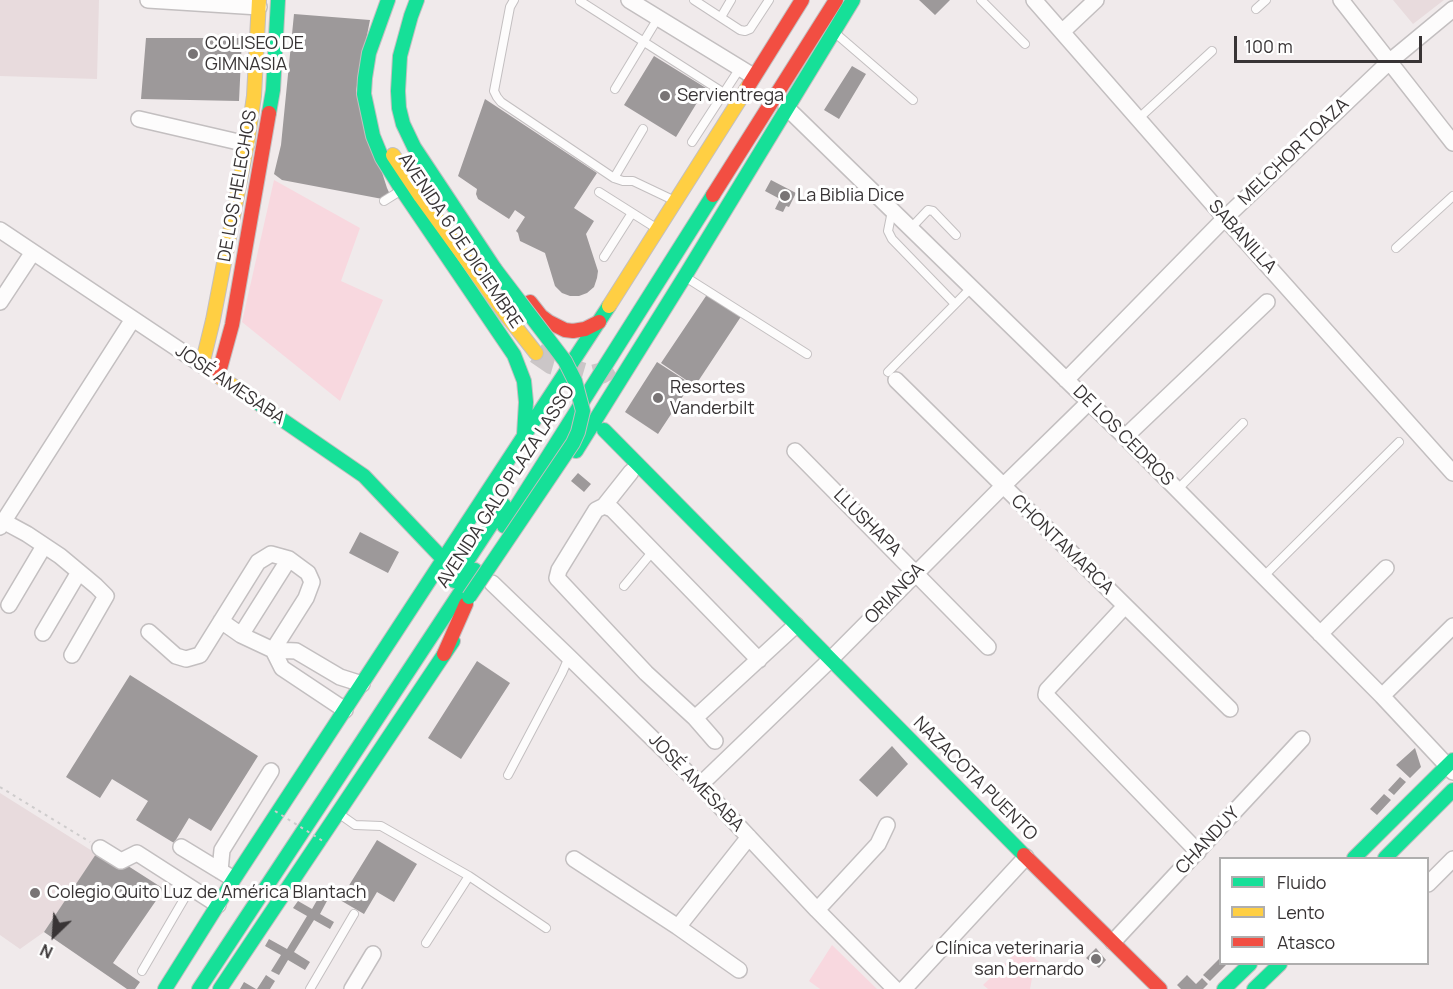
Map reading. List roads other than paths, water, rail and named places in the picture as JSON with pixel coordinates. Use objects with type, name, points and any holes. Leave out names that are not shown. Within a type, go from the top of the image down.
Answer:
[{"type":"main road","name":"DE LOS HELECHOS","points":[[218,376],[232,326],[262,159],[273,90],[278,0]]},
{"type":"main road","name":"AVENIDA 6 DE DICIEMBRE","points":[[388,0],[369,53],[365,78],[364,94],[373,135],[382,158],[402,190],[514,355],[524,381],[524,435]]},
{"type":"main road","name":"AVENIDA 6 DE DICIEMBRE","points":[[417,0],[400,57],[398,91],[401,116],[414,147],[465,223]]},
{"type":"main road","name":"AVENIDA GALO PLAZA LASSO","points":[[356,682],[444,560],[599,322],[675,201],[746,72],[802,0]]},
{"type":"main road","name":"AVENIDA GALO PLAZA LASSO","points":[[186,989],[402,658],[492,525],[821,0]]},
{"type":"main road","name":"AVENIDA GALO PLAZA LASSO","points":[[199,989],[502,528],[836,0]]},
{"type":"main road","points":[[220,989],[492,583],[606,404],[853,0]]},
{"type":"main road","name":"DE LOS HELECHOS","points":[[202,365],[213,320],[247,144],[254,96],[259,3]]},
{"type":"main road","name":"AVENIDA 6 DE DICIEMBRE","points":[[376,32],[377,113],[393,155],[487,289],[536,353]]},
{"type":"main road","points":[[644,327],[737,189]]},
{"type":"main road","points":[[444,654],[469,597],[573,443],[583,411],[575,381],[565,361],[495,269],[465,223]]},
{"type":"main road","points":[[465,223],[504,266],[541,316],[549,322],[565,330],[573,331],[585,329],[599,322]]},
{"type":"main road","points":[[213,320],[232,326]]},
{"type":"main road","name":"JOSÉ AMESABA","points":[[202,365],[364,476],[444,560]]},
{"type":"main road","name":"NAZACOTA PUENTO","points":[[606,404],[608,419],[753,571],[765,595]]},
{"type":"main road","name":"NAZACOTA PUENTO","points":[[604,430],[765,595],[1160,989]]},
{"type":"main road","points":[[582,441],[604,445],[741,582],[765,595]]},
{"type":"main road","points":[[165,989],[341,707]]},
{"type":"main road","points":[[1355,857],[1451,766]]},
{"type":"main road","points":[[1385,857],[1453,790]]},
{"type":"main road","points":[[1224,989],[1248,965]]},
{"type":"main road","points":[[1254,989],[1278,965]]},
{"type":"street","points":[[148,0],[259,3]]},
{"type":"street","points":[[629,0],[746,72]]},
{"type":"street","name":"SABANILLA","points":[[1034,0],[1225,218],[1453,472]]},
{"type":"street","points":[[1062,32],[1096,0]]},
{"type":"street","points":[[1341,0],[1453,143]]},
{"type":"street","name":"MELCHOR TOAZA","points":[[1066,380],[1225,218],[1389,62],[1453,9]]},
{"type":"street","name":"DE LOS CEDROS","points":[[786,107],[1089,402],[1451,766]]},
{"type":"street","points":[[138,119],[247,144]]},
{"type":"street","name":"JOSÉ AMESABA","points":[[0,230],[202,365]]},
{"type":"street","points":[[0,302],[33,252]]},
{"type":"street","points":[[1125,438],[1267,302]]},
{"type":"street","points":[[72,655],[106,597],[79,572],[27,534],[2,524],[133,319]]},
{"type":"street","name":"CHONTAMARCA","points":[[892,376],[1230,709]]},
{"type":"street","name":"ORIANGA","points":[[700,785],[831,659],[1089,402]]},
{"type":"street","name":"LLUSHAPA","points":[[795,451],[988,647]]},
{"type":"street","points":[[631,472],[604,506],[598,508],[591,517],[559,570],[557,578],[646,673],[695,718],[715,741]]},
{"type":"street","points":[[604,506],[612,509],[759,660]]},
{"type":"street","points":[[9,605],[44,546]]},
{"type":"street","points":[[149,632],[176,656],[186,659],[200,655],[258,562],[271,554],[290,559],[308,573],[312,582],[306,598],[273,650]]},
{"type":"street","points":[[241,635],[290,559]]},
{"type":"street","points":[[1320,634],[1386,568]]},
{"type":"street","points":[[43,633],[79,572]]},
{"type":"street","name":"JOSÉ AMESABA","points":[[492,583],[700,785],[895,989]]},
{"type":"street","points":[[1125,606],[1047,690],[1046,695],[1198,852]]},
{"type":"street","points":[[222,621],[241,635],[273,650],[296,651],[340,677],[356,682],[341,707],[282,668],[273,650]]},
{"type":"street","points":[[695,718],[796,625]]},
{"type":"street","points":[[1382,696],[1453,626]]},
{"type":"street","name":"CHANDUY","points":[[1113,942],[1302,739]]},
{"type":"street","points":[[220,871],[222,850],[271,771]]},
{"type":"street","points":[[817,910],[878,844],[887,825]]},
{"type":"street","points":[[678,927],[749,837]]},
{"type":"street","points":[[181,847],[234,879]]},
{"type":"street","points":[[100,848],[121,861],[137,853],[219,905]]},
{"type":"street","points":[[904,989],[1026,857]]},
{"type":"street","points":[[574,859],[739,970]]},
{"type":"street","points":[[1429,883],[1453,859]]},
{"type":"street","points":[[352,989],[373,954]]},
{"type":"lane","points":[[514,0],[510,7],[494,91],[501,102],[614,178],[633,181],[675,201]]},
{"type":"lane","points":[[694,0],[745,31],[750,29],[769,0]]},
{"type":"lane","points":[[721,17],[731,0]]},
{"type":"lane","points":[[981,0],[1025,44]]},
{"type":"lane","points":[[1256,9],[1266,0]]},
{"type":"lane","points":[[580,1],[724,93]]},
{"type":"lane","points":[[615,89],[658,18]]},
{"type":"lane","points":[[833,31],[913,100]]},
{"type":"lane","points":[[1138,119],[1212,51]]},
{"type":"lane","points":[[692,142],[724,93],[746,72]]},
{"type":"lane","points":[[614,178],[643,129]]},
{"type":"lane","points":[[384,201],[402,190]]},
{"type":"lane","points":[[599,192],[657,229]]},
{"type":"lane","points":[[1396,248],[1453,196]]},
{"type":"lane","points":[[910,229],[928,210],[956,234]]},
{"type":"lane","points":[[892,211],[888,231],[892,239],[955,304]]},
{"type":"lane","points":[[604,257],[632,213]]},
{"type":"lane","points":[[684,276],[807,354]]},
{"type":"lane","points":[[892,376],[970,288]]},
{"type":"lane","points":[[1177,490],[1243,423]]},
{"type":"lane","points":[[1263,577],[1399,442]]},
{"type":"lane","points":[[624,586],[653,551]]},
{"type":"lane","points":[[508,775],[569,657]]},
{"type":"lane","points":[[338,813],[355,825],[381,826],[469,876],[546,928]]},
{"type":"lane","points":[[426,943],[469,876]]},
{"type":"lane","points":[[142,972],[191,887]]},
{"type":"lane","points":[[310,989],[354,914]]},
{"type":"tunnel","points":[[536,353],[552,364],[586,374],[602,373],[612,367]]},
{"type":"place","name":"COLISEO DE GIMNASIA","points":[[193,54]]},
{"type":"place","name":"Servientrega","points":[[665,96]]},
{"type":"place","name":"La Biblia Dice","points":[[785,196]]},
{"type":"place","name":"Resortes Vanderbilt","points":[[658,398]]},
{"type":"place","name":"Colegio Quito Luz de América Blantach","points":[[35,893]]},
{"type":"place","name":"Clínica veterinaria san bernardo","points":[[1096,959]]}]
